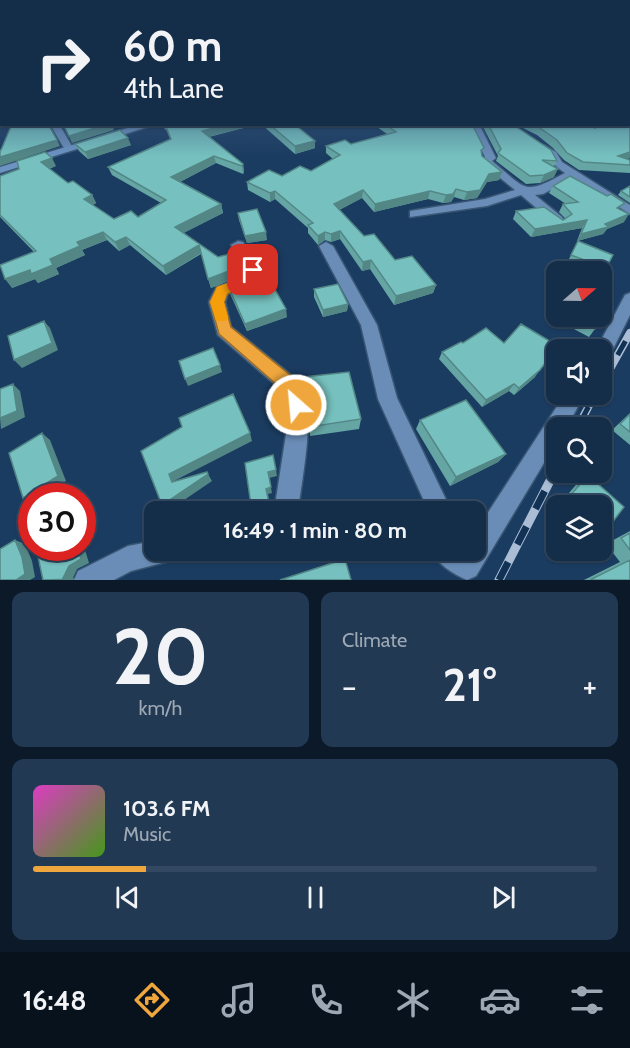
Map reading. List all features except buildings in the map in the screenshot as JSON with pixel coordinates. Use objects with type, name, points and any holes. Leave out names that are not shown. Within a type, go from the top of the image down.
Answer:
[{"type":"street","points":[[55,126],[68,148]]},
{"type":"street","points":[[0,170],[146,126]]},
{"type":"street","points":[[475,126],[491,158],[485,160],[559,221]]},
{"type":"street","points":[[534,142],[553,154],[558,164],[572,174],[630,210]]},
{"type":"street","points":[[414,214],[487,202],[523,191],[539,192],[572,174]]},
{"type":"street","points":[[238,245],[253,270],[243,284],[222,290],[217,302],[225,330],[294,389],[298,421],[287,501]]},
{"type":"street","points":[[326,246],[369,325],[388,399],[436,501]]},
{"type":"street","points":[[610,339],[630,299]]},
{"type":"street","points":[[467,566],[569,405]]},
{"type":"street","points":[[87,580],[128,560],[144,556]]},
{"type":"railway","points":[[612,365],[630,333]]},
{"type":"railway","points":[[583,417],[589,405]]},
{"type":"railway","points":[[499,580],[549,483]]},
{"type":"slow traffic","points":[[221,317],[217,302],[222,290],[230,287]]},
{"type":"route","points":[[253,270],[243,284],[222,290],[217,302],[225,330],[294,389],[296,405]]}]
